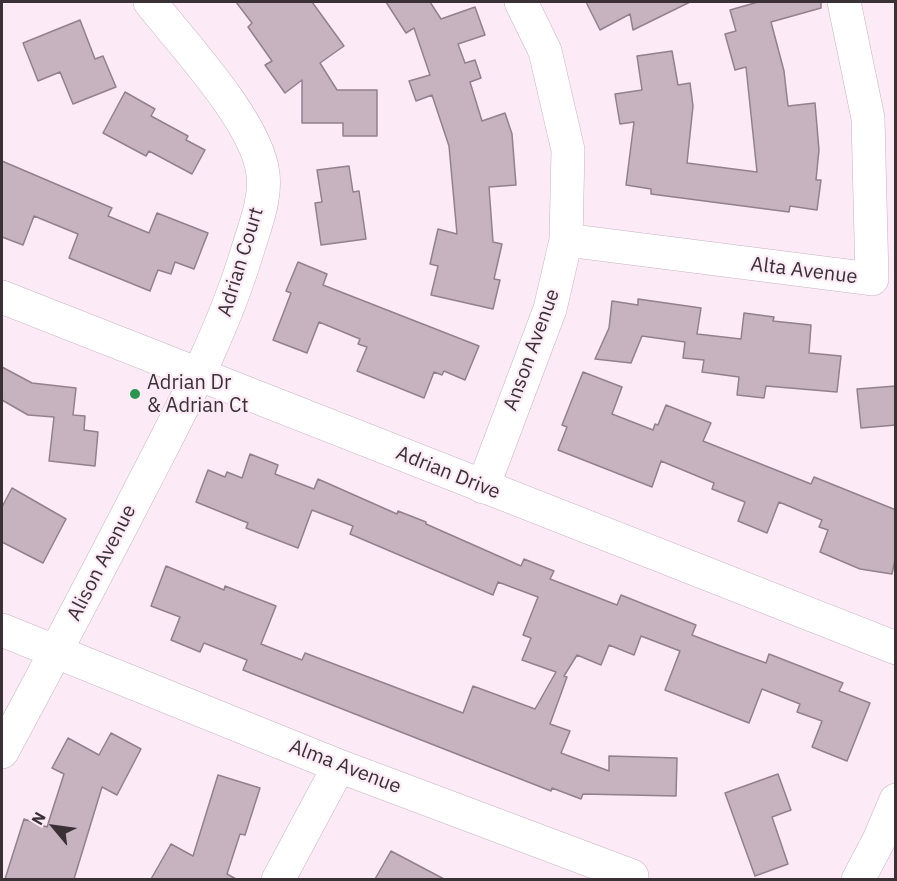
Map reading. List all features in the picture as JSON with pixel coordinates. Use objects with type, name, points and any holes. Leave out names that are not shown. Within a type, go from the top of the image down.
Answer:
[{"type":"street","name":"Adrian Court","points":[[150,2],[230,105],[250,136],[263,174],[260,208],[242,268],[219,333],[199,372]]},
{"type":"street","name":"Anson Avenue","points":[[483,487],[550,309],[566,240],[568,150],[545,51],[521,2]]},
{"type":"street","name":"Alta Avenue","points":[[566,240],[872,279],[868,118],[844,2]]},
{"type":"street","name":"Adrian Drive","points":[[2,297],[199,372],[483,487],[896,648]]},
{"type":"street","name":"Alison Avenue","points":[[2,752],[56,652],[199,372]]},
{"type":"street","name":"Alma Avenue","points":[[2,630],[339,766],[632,876],[630,879]]},
{"type":"street","points":[[279,879],[339,766]]},
{"type":"street","points":[[858,879],[879,840],[896,800]]},
{"type":"building","points":[[236,2],[312,2],[344,46],[320,63],[337,90],[377,90],[377,136],[343,136],[343,123],[302,123],[302,80],[285,93],[265,65],[272,61],[248,27],[252,23]]},
{"type":"building","points":[[386,2],[430,2],[441,19],[475,7],[485,35],[458,44],[465,63],[475,60],[481,78],[470,82],[482,121],[505,113],[512,134],[516,185],[489,187],[493,242],[502,244],[494,279],[500,280],[493,309],[431,295],[438,266],[430,264],[438,229],[457,234],[449,146],[432,95],[416,101],[409,81],[430,75],[414,28],[406,33]]},
{"type":"building","points":[[586,2],[690,2],[633,30],[630,14],[600,30]]},
{"type":"building","points":[[758,2],[821,2],[821,8],[771,22],[784,71],[788,106],[815,103],[819,150],[816,180],[821,180],[817,210],[790,206],[789,212],[651,194],[651,189],[626,185],[634,122],[620,124],[615,94],[642,90],[637,56],[672,51],[678,85],[690,83],[693,106],[687,163],[757,172],[746,67],[735,70],[725,34],[736,31],[730,10]]},
{"type":"building","points":[[80,20],[95,59],[103,56],[116,87],[73,104],[60,72],[38,81],[23,43]]},
{"type":"building","points":[[125,92],[155,109],[151,116],[188,136],[186,140],[205,150],[192,174],[149,151],[146,156],[103,133]]},
{"type":"building","points":[[2,161],[112,208],[108,216],[149,233],[157,213],[208,233],[194,269],[175,262],[171,274],[158,270],[150,291],[69,258],[78,234],[34,216],[23,245],[2,237]]},
{"type":"building","points":[[349,166],[353,192],[359,191],[366,239],[321,245],[315,203],[322,202],[317,170]]},
{"type":"building","points":[[298,262],[327,274],[323,285],[479,346],[465,380],[444,371],[442,375],[434,372],[424,398],[357,371],[367,347],[358,344],[360,339],[319,322],[307,353],[273,340],[291,293],[286,291]]},
{"type":"building","points":[[638,299],[701,308],[697,334],[741,339],[744,313],[774,317],[773,321],[811,325],[809,353],[841,356],[837,392],[766,386],[764,398],[737,395],[739,377],[702,372],[704,360],[683,358],[685,342],[642,336],[631,363],[595,359],[609,328],[612,301],[638,305]]},
{"type":"building","points":[[2,367],[32,383],[76,388],[73,415],[85,416],[84,430],[98,432],[95,466],[49,461],[54,417],[28,415],[2,400]]},
{"type":"building","points":[[583,372],[622,387],[612,414],[653,430],[655,424],[658,425],[666,405],[711,423],[703,441],[811,484],[814,477],[896,510],[896,555],[892,574],[860,569],[820,552],[828,530],[819,527],[822,520],[779,502],[767,533],[738,521],[745,502],[712,489],[714,483],[661,461],[652,487],[558,450],[567,427],[562,425]]},
{"type":"building","points":[[896,386],[896,425],[861,428],[857,389]]},
{"type":"building","points":[[250,454],[278,465],[275,474],[314,489],[318,479],[397,514],[398,511],[426,522],[426,524],[521,566],[524,559],[554,571],[550,579],[617,605],[621,595],[696,625],[692,635],[766,663],[769,654],[843,683],[839,691],[870,703],[847,761],[812,747],[822,721],[797,712],[800,704],[762,689],[749,723],[665,690],[680,651],[641,636],[634,655],[609,645],[601,665],[577,655],[564,676],[567,677],[550,724],[570,731],[561,753],[609,771],[609,756],[677,758],[676,796],[583,794],[581,799],[552,788],[551,791],[243,670],[247,660],[204,643],[200,652],[171,640],[180,617],[151,606],[166,566],[224,590],[225,586],[276,606],[261,644],[302,660],[305,653],[463,713],[473,686],[535,709],[556,672],[522,660],[531,638],[523,635],[538,597],[498,582],[493,595],[350,534],[353,526],[312,510],[298,548],[246,528],[248,523],[196,502],[208,470],[225,477],[227,472],[242,478]]},
{"type":"building","points":[[12,488],[66,519],[43,563],[2,542],[2,507]]},
{"type":"building","points":[[111,733],[141,749],[117,795],[102,787],[74,879],[5,879],[24,819],[47,827],[64,774],[52,768],[68,738],[99,755]]},
{"type":"building","points":[[778,774],[791,810],[772,817],[788,864],[755,876],[725,793]]},
{"type":"building","points":[[218,775],[260,788],[245,835],[240,834],[227,874],[236,879],[151,879],[171,844],[193,856]]},
{"type":"building","points":[[391,851],[444,879],[375,879]]},
{"type":"place","name":"Adrian Dr & Adrian Ct","points":[[135,394]]}]
